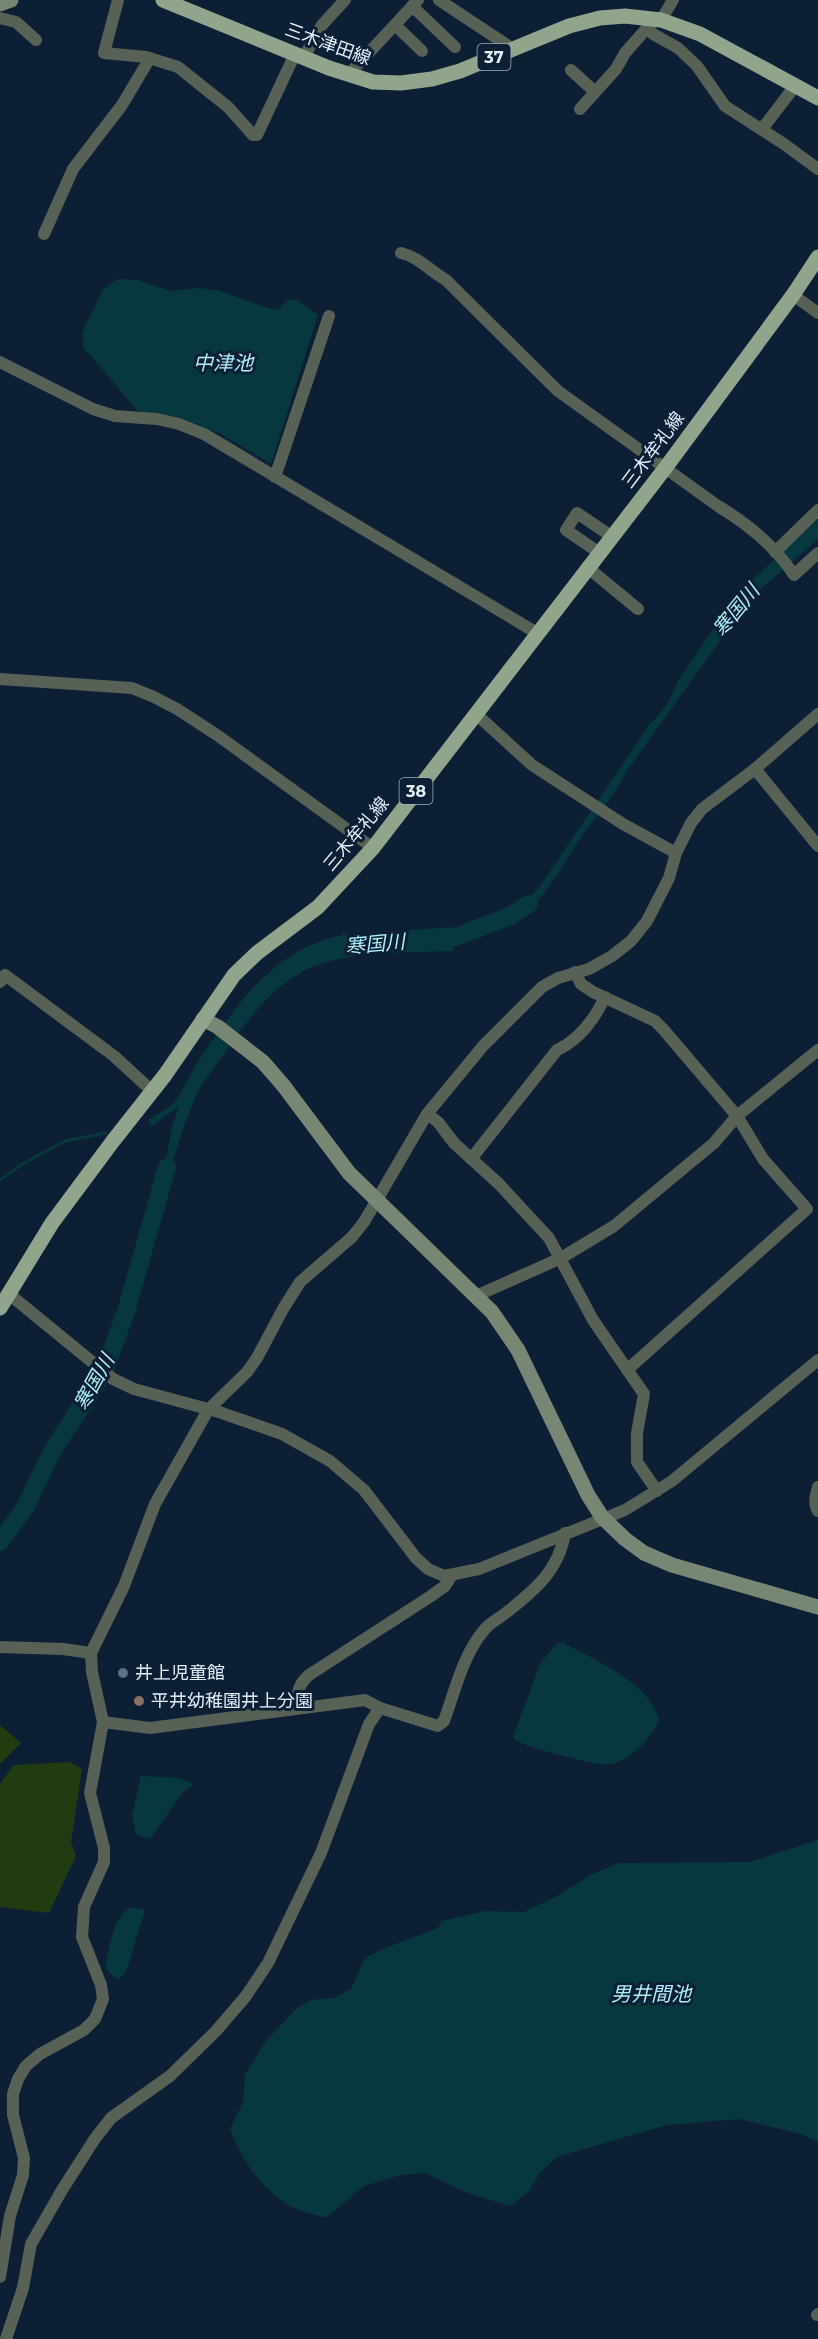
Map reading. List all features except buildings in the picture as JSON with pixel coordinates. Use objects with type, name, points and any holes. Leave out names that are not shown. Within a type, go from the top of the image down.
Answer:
[{"type":"main road","name":"三木津田線","points":[[163,0],[299,56],[373,82],[402,83],[432,79],[460,71],[569,26],[600,18],[625,16],[700,34],[818,98]]},
{"type":"main road","name":"三木牟礼線","points":[[0,1308],[52,1223],[165,1075],[234,975],[257,953],[318,907],[373,848],[598,552],[666,467],[795,292],[818,257]]},
{"type":"street","points":[[0,4],[11,0]]},
{"type":"street","points":[[118,0],[104,52],[150,58],[178,67],[228,107],[250,133],[257,135],[299,56],[322,25],[345,0]]},
{"type":"street","points":[[439,0],[513,49]]},
{"type":"street","points":[[580,109],[616,69],[625,53],[673,0]]},
{"type":"street","points":[[349,74],[415,3],[454,47]]},
{"type":"street","points":[[0,18],[16,22],[36,40]]},
{"type":"street","points":[[652,22],[653,34],[678,48],[697,66],[725,106],[818,169]]},
{"type":"street","points":[[395,25],[422,51]]},
{"type":"street","points":[[44,234],[73,169],[122,105],[150,58]]},
{"type":"street","points":[[571,70],[595,92]]},
{"type":"street","points":[[762,129],[795,86]]},
{"type":"street","points":[[401,253],[414,256],[432,272],[446,280],[558,391],[745,523],[776,552],[794,575],[818,553]]},
{"type":"street","points":[[795,292],[818,303]]},
{"type":"street","points":[[795,292],[818,313]]},
{"type":"street","points":[[274,477],[329,316]]},
{"type":"street","points":[[0,362],[93,409],[115,416],[179,423],[204,434],[537,633]]},
{"type":"street","points":[[776,552],[818,510]]},
{"type":"street","points":[[598,552],[566,530],[577,513],[611,536]]},
{"type":"street","points":[[587,567],[638,609]]},
{"type":"street","points":[[0,679],[132,688],[139,691],[177,709],[217,735],[373,848]]},
{"type":"street","points":[[476,714],[518,754],[608,814],[676,853]]},
{"type":"street","points":[[0,2277],[10,2216],[23,2175],[24,2158],[13,2115],[13,2094],[18,2079],[26,2066],[40,2054],[84,2030],[96,2019],[103,1999],[101,1985],[82,1937],[84,1907],[104,1862],[104,1848],[90,1793],[103,1722],[92,1672],[91,1653],[124,1586],[155,1504],[208,1410],[247,1372],[300,1282],[352,1237],[364,1222],[427,1114],[483,1046],[542,987],[558,978],[589,969],[612,956],[631,941],[647,921],[669,878],[676,853],[691,823],[702,809],[755,769],[818,714]]},
{"type":"street","points":[[755,769],[818,846]]},
{"type":"street","points":[[575,972],[581,984],[655,1021],[663,1029],[737,1116],[763,1159],[807,1209],[627,1370]]},
{"type":"street","points":[[0,982],[5,975],[114,1056],[152,1091]]},
{"type":"street","points":[[471,1159],[557,1050],[568,1045],[597,1014],[605,998]]},
{"type":"street","points":[[203,1019],[218,1027],[263,1062],[314,1124],[330,1150],[376,1201],[492,1312],[518,1350],[588,1495],[602,1517],[644,1553],[672,1565],[818,1607]]},
{"type":"street","points":[[476,1296],[561,1258],[614,1226],[722,1136],[737,1116],[818,1050]]},
{"type":"street","points":[[427,1114],[438,1122],[454,1143],[499,1184],[549,1238],[593,1320],[644,1394],[637,1433],[637,1462],[657,1491]]},
{"type":"street","points":[[9,1294],[113,1379],[134,1389],[282,1434],[330,1461],[364,1490],[416,1558],[428,1569],[444,1576],[479,1569],[602,1517],[625,1510],[657,1491],[818,1360]]},
{"type":"street","points":[[818,1487],[815,1497],[815,1507],[818,1511]]},
{"type":"street","points":[[103,1722],[150,1728],[365,1700],[380,1708],[438,1726],[444,1721],[469,1654],[477,1639],[487,1627],[540,1583],[551,1570],[562,1550],[565,1533]]},
{"type":"street","points":[[298,1707],[297,1693],[300,1683],[309,1675],[431,1596],[445,1586],[452,1575]]},
{"type":"street","points":[[0,1647],[63,1649],[91,1653]]},
{"type":"street","points":[[5,2339],[23,2289],[31,2244],[94,2140],[111,2118],[170,2076],[216,2031],[246,1996],[268,1963],[321,1853],[369,1724],[380,1708]]},
{"type":"street","points":[[0,2326],[5,2339]]},
{"type":"green space","points":[[0,1725],[21,1743],[0,1764]]},
{"type":"green space","points":[[70,1762],[82,1769],[71,1842],[76,1856],[49,1913],[0,1907],[0,1784],[14,1765]]},
{"type":"water","name":"中津池","points":[[118,279],[138,280],[170,291],[200,288],[220,291],[278,310],[287,300],[296,299],[318,315],[271,464],[221,434],[181,418],[138,411],[84,348],[82,333],[103,289]]},
{"type":"water","points":[[818,520],[818,539],[761,589],[739,614],[626,772],[546,890],[530,909],[518,916],[508,917],[509,913],[525,902],[540,886],[650,724],[666,705],[677,683],[728,607],[752,580]]},
{"type":"water","points":[[452,927],[450,935],[453,951],[381,953],[346,958],[312,967],[282,985],[257,1010],[199,1090],[166,1184],[161,1188],[172,1127],[179,1106],[152,1126],[148,1120],[175,1101],[224,1023],[257,984],[275,967],[318,942],[343,935],[343,931],[346,935]]},
{"type":"water","points":[[562,1642],[634,1684],[646,1695],[654,1708],[659,1721],[643,1744],[628,1757],[610,1764],[582,1761],[539,1750],[515,1740],[513,1736],[541,1662],[558,1643]]},
{"type":"water","points":[[141,1776],[179,1778],[191,1783],[192,1786],[183,1792],[150,1839],[136,1834],[132,1815]]},
{"type":"water","name":"男井間池","points":[[818,1840],[818,2142],[804,2135],[739,2119],[667,2125],[557,2157],[540,2173],[529,2191],[510,2206],[465,2192],[425,2173],[401,2175],[364,2186],[326,2218],[294,2208],[279,2199],[261,2182],[247,2163],[230,2129],[243,2102],[245,2074],[265,2042],[295,2010],[310,2000],[334,1998],[351,1989],[365,1958],[438,1928],[442,1921],[485,1911],[524,1912],[561,1894],[590,1875],[619,1863],[750,1862]]},
{"type":"water","points":[[132,1907],[145,1910],[126,1972],[118,1980],[105,1968],[116,1925],[125,1911]]},
{"type":"waterway","name":"寒国川","points":[[426,940],[450,939],[508,917],[529,904]]},
{"type":"waterway","points":[[0,1180],[22,1164],[65,1141],[106,1133]]},
{"type":"waterway","name":"寒国川","points":[[0,1542],[26,1506],[52,1451],[108,1362],[127,1308],[167,1167]]},
{"type":"place","name":"井上児童館","points":[[123,1673]]},
{"type":"place","name":"平井幼稚園井上分園","points":[[139,1701]]}]
